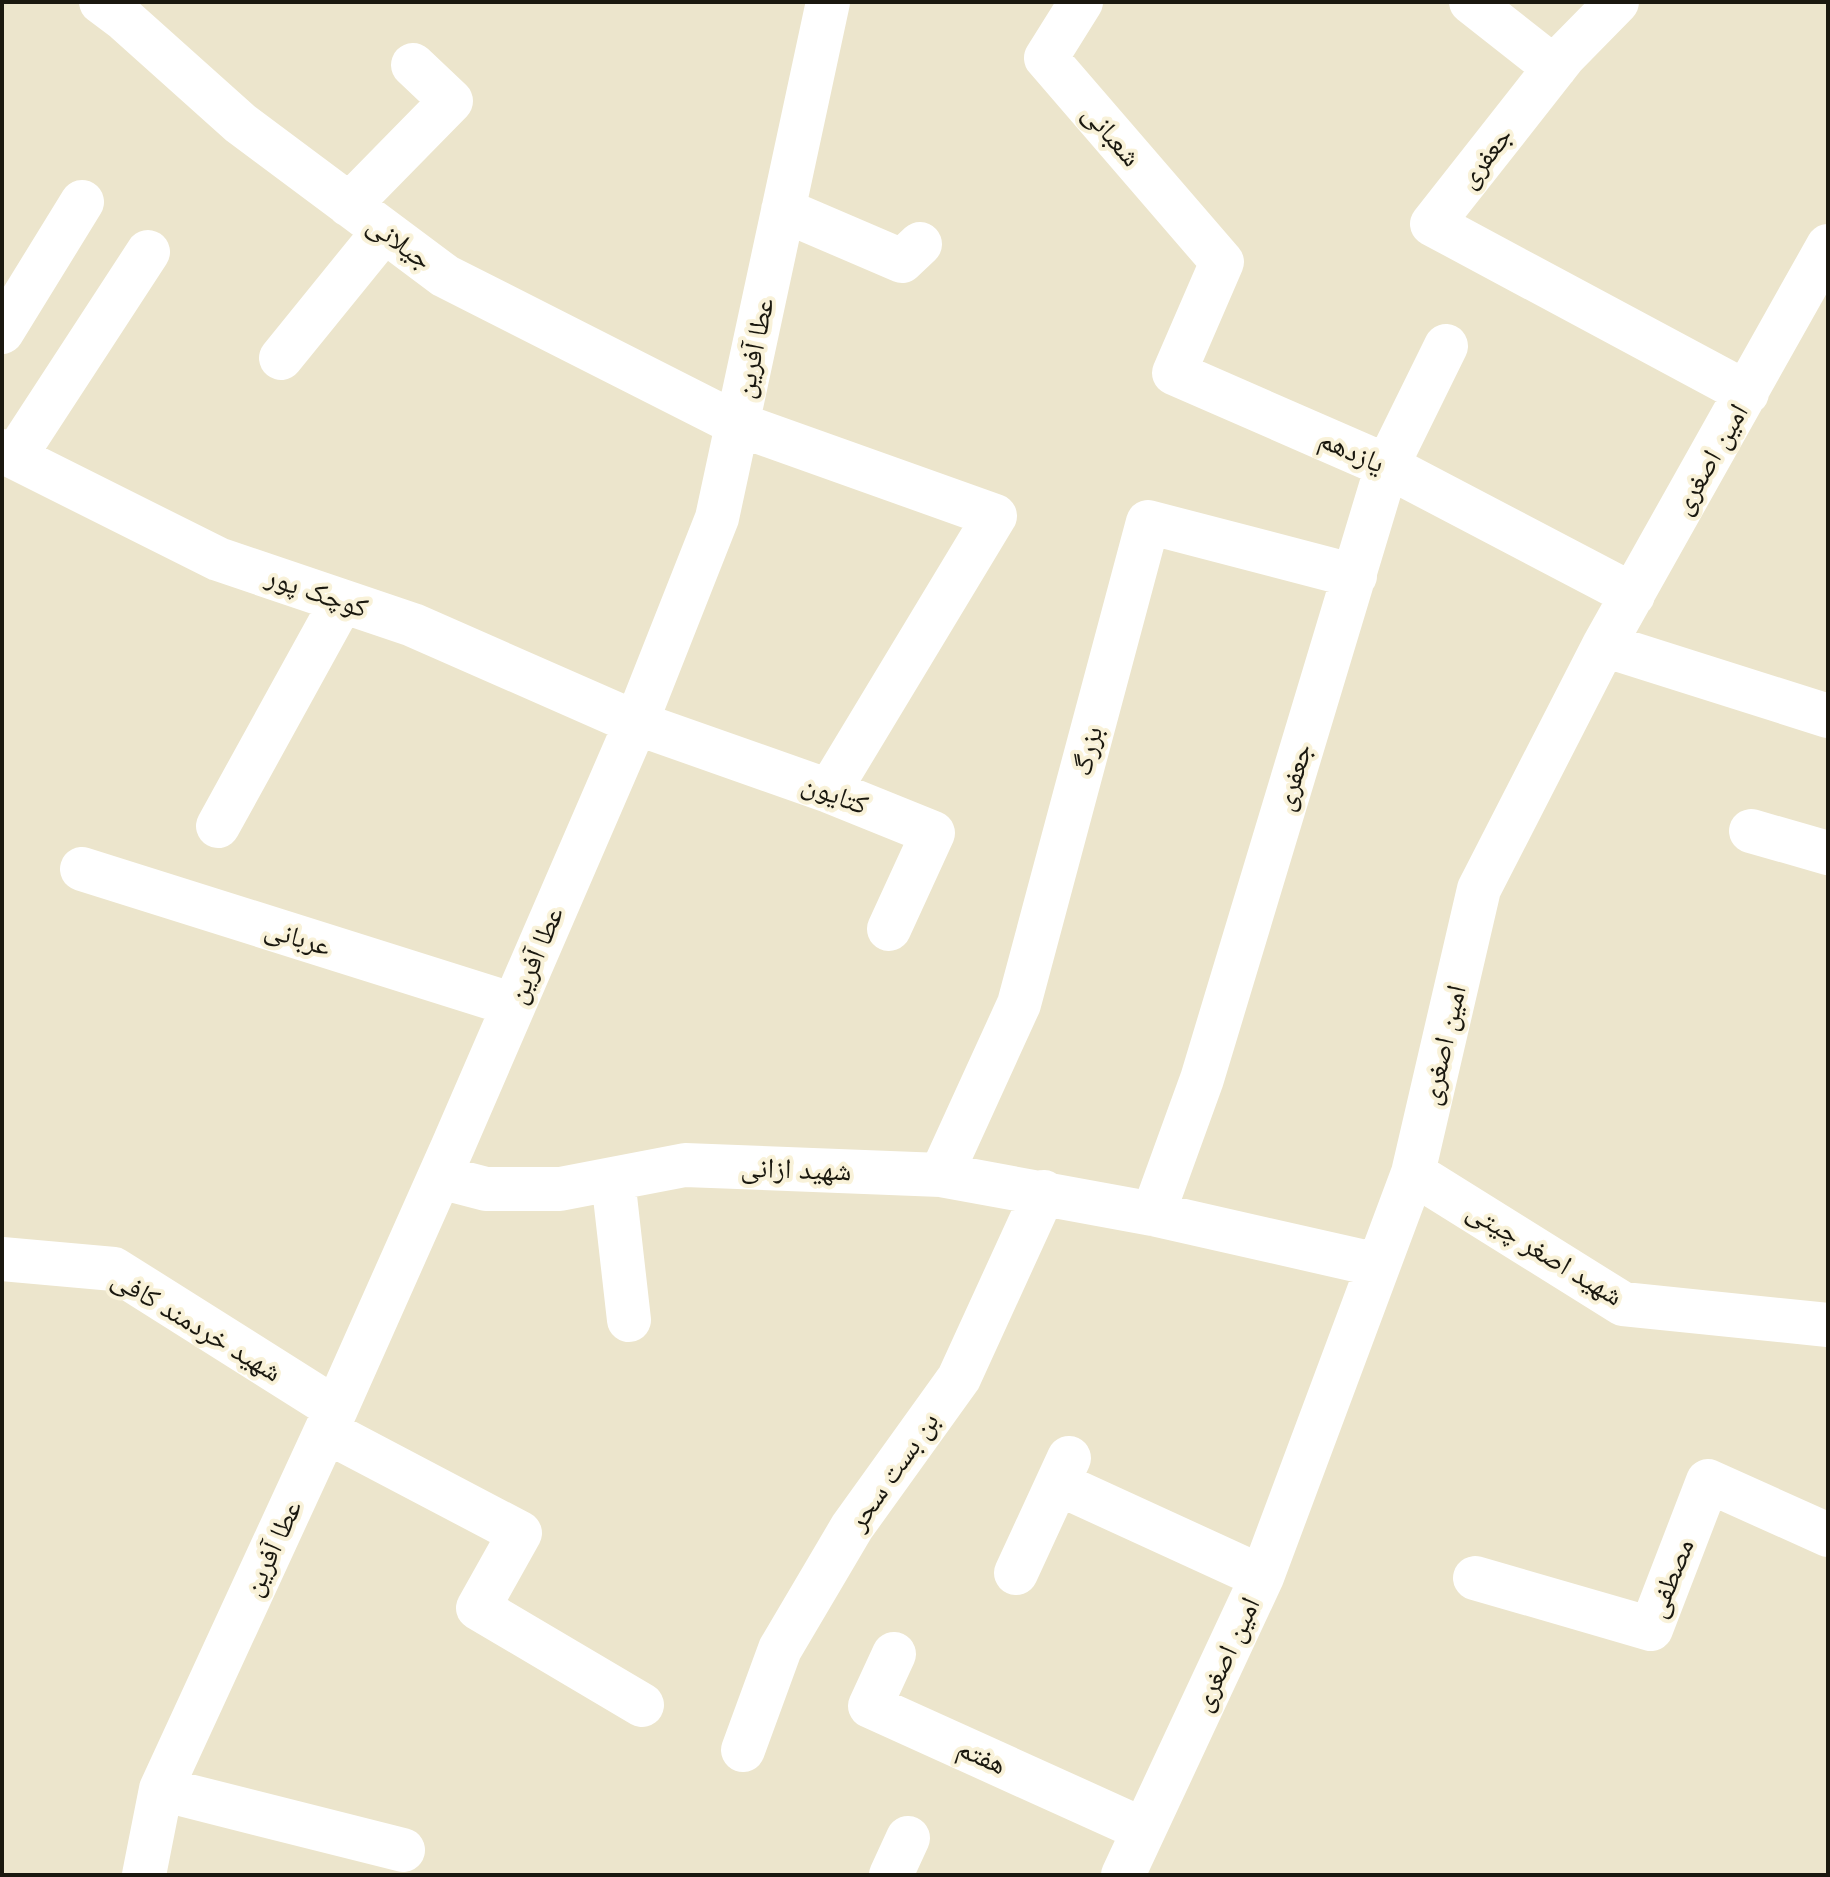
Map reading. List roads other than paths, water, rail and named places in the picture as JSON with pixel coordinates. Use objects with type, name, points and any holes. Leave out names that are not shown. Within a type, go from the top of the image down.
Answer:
[{"type":"street","name":"عطا آفرین","points":[[144,1875],[161,1789],[440,1177],[636,723],[717,518],[828,2]]},
{"type":"street","name":"شعبانی","points":[[1081,2],[1046,58],[1222,262]]},
{"type":"street","points":[[1471,2],[1555,68]]},
{"type":"street","name":"جعفری","points":[[1617,2],[1555,68],[1432,224],[1747,393]]},
{"type":"street","name":"جیلانی","points":[[121,8],[240,123],[445,276],[737,424]]},
{"type":"street","points":[[349,205],[451,101],[413,65]]},
{"type":"street","points":[[2,332],[82,202]]},
{"type":"street","points":[[783,210],[902,261],[920,244]]},
{"type":"street","points":[[281,358],[384,231]]},
{"type":"street","name":"امین اصغری","points":[[1123,1875],[1262,1577],[1413,1173],[1479,889],[1604,645],[1828,246]]},
{"type":"street","points":[[8,453],[148,252]]},
{"type":"street","name":"یازدهم","points":[[1222,262],[1174,373],[1387,466],[1633,595]]},
{"type":"street","name":"جعفری","points":[[1153,1214],[1202,1079],[1387,466],[1446,346]]},
{"type":"street","points":[[737,424],[995,516],[829,791]]},
{"type":"street","name":"کوچک پور","points":[[8,453],[218,559],[413,625],[636,723]]},
{"type":"street","name":"بزرگ","points":[[941,1175],[1019,1004],[1148,522],[1355,576]]},
{"type":"street","points":[[218,826],[342,601]]},
{"type":"street","points":[[1604,645],[1828,716]]},
{"type":"street","name":"کتایون","points":[[636,723],[829,791],[933,833],[889,929]]},
{"type":"street","points":[[1751,831],[1828,853]]},
{"type":"street","name":"عربانی","points":[[82,869],[514,1005]]},
{"type":"street","name":"شهید ازانی","points":[[440,1177],[486,1189],[560,1189],[685,1165],[941,1175],[1153,1214],[1378,1265]]},
{"type":"street","name":"شهید اصغر چیتی","points":[[1413,1173],[1623,1304],[1828,1325]]},
{"type":"street","points":[[613,1179],[629,1320]]},
{"type":"street","name":"بن بست سحر","points":[[743,1750],[780,1649],[852,1527],[959,1378],[1044,1192]]},
{"type":"street","name":"شهید خردمند کافی","points":[[2,1259],[114,1269],[331,1420],[520,1533],[478,1608],[642,1705]]},
{"type":"street","points":[[1016,1573],[1064,1470],[1262,1577]]},
{"type":"street","name":"مصطفی","points":[[1475,1578],[1651,1629],[1708,1481],[1828,1535]]},
{"type":"street","name":"هفتم","points":[[894,1654],[870,1706],[1144,1830]]},
{"type":"street","points":[[161,1789],[403,1850]]}]
